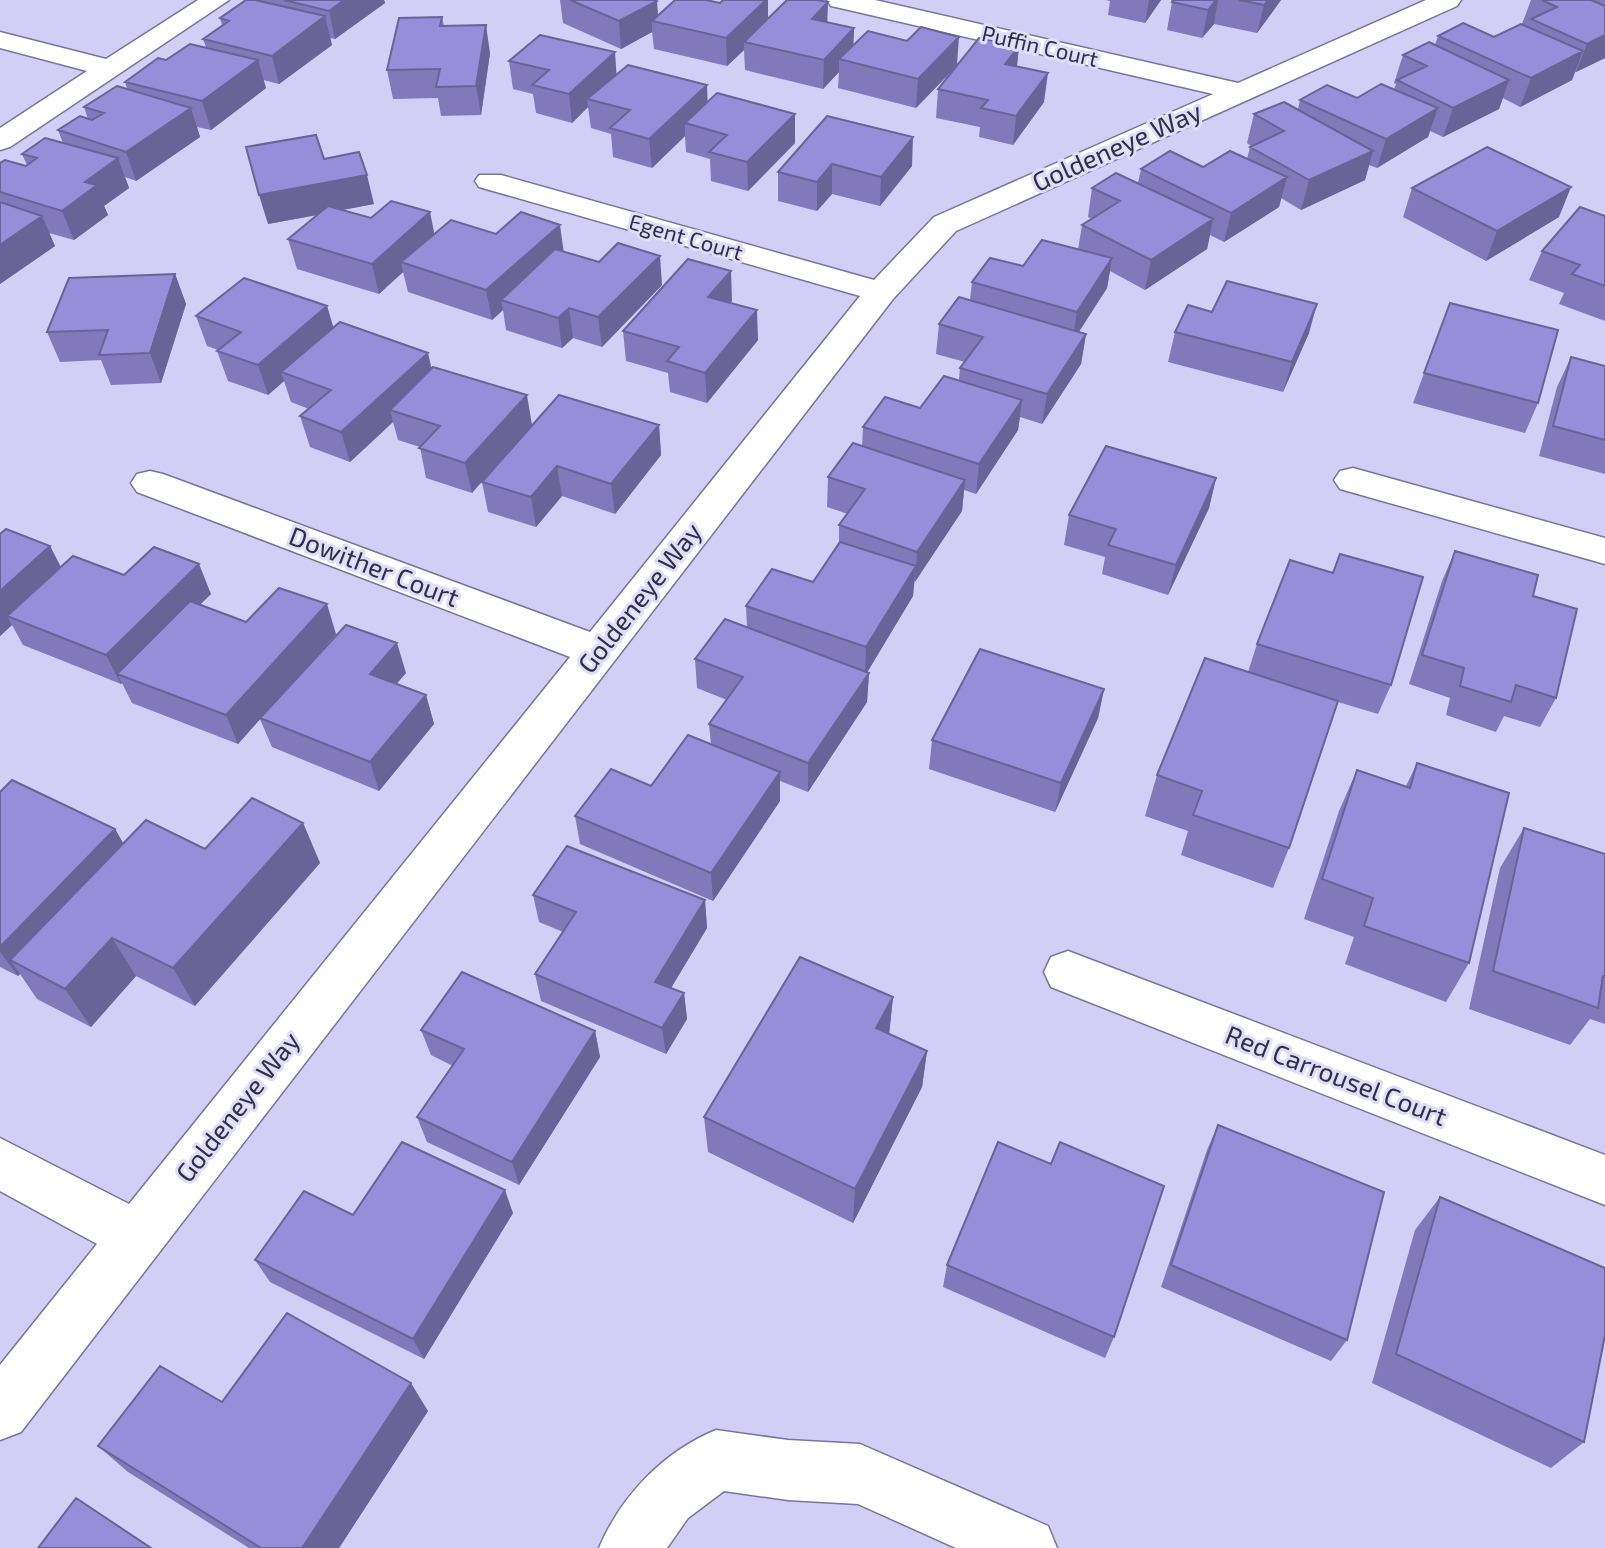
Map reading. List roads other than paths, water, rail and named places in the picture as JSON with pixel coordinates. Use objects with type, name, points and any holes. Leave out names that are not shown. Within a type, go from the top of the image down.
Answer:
[{"type":"street","points":[[0,141],[216,0]]},
{"type":"street","name":"Puffin Court","points":[[840,0],[1240,92]]},
{"type":"street","name":"Goldeneye Way","points":[[0,1411],[881,292],[945,224],[1448,0]]},
{"type":"street","points":[[0,40],[111,69]]},
{"type":"street","name":"Egent Court","points":[[490,181],[881,292]]},
{"type":"street","points":[[1353,480],[1605,551]]},
{"type":"street","name":"Dowither Court","points":[[150,483],[598,651]]},
{"type":"street","name":"Red Carrousel Court","points":[[1068,972],[1605,1180]]},
{"type":"street","points":[[0,1163],[136,1237]]},
{"type":"street","points":[[630,1548],[667,1497],[716,1460],[788,1470],[860,1474],[1026,1548]]}]
